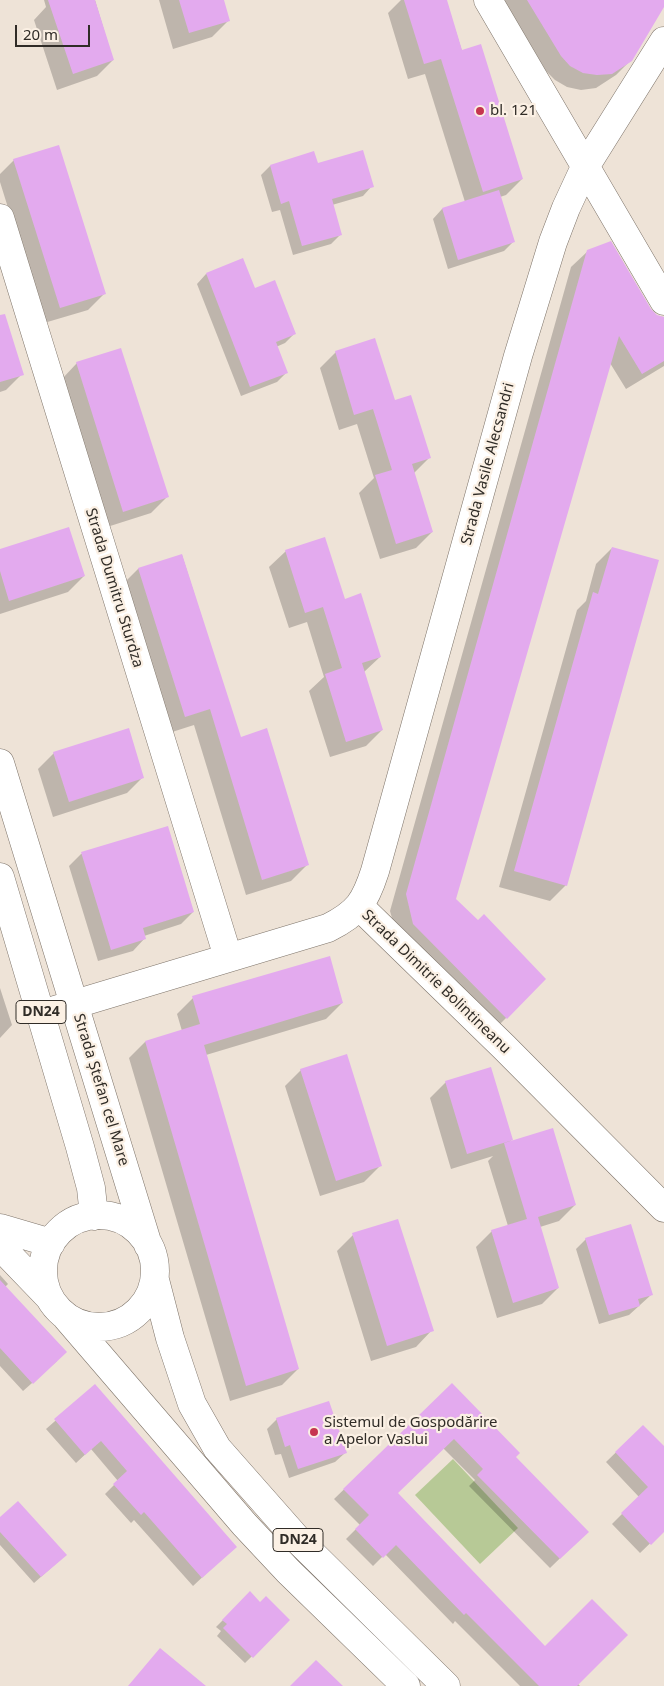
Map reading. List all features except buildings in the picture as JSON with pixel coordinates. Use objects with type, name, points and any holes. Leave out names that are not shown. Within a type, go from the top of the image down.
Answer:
[{"type":"street","points":[[488,0],[664,301]]},
{"type":"street","name":"Strada Vasile Alecsandri","points":[[360,907],[376,871],[527,324],[553,242],[585,167],[664,41]]},
{"type":"street","name":"Strada Dumitru Sturdza","points":[[0,218],[228,957]]},
{"type":"street","name":"Strada Ștefan cel Mare","points":[[0,763],[148,1245]]},
{"type":"street","name":"DN24","points":[[0,877],[42,1014],[91,1188],[94,1216]]},
{"type":"street","name":"Strada Dimitrie Bolintineanu","points":[[42,1014],[328,928],[345,920],[360,907],[504,1047],[664,1208]]},
{"type":"street","points":[[94,1216],[110,1216],[126,1222],[139,1232],[148,1245],[154,1262],[154,1280],[148,1298],[137,1313],[121,1323],[103,1328],[85,1326],[59,1308],[44,1280],[44,1261],[51,1243],[62,1229],[77,1220],[94,1216]]},
{"type":"street","points":[[0,1228],[51,1243]]},
{"type":"street","name":"DN24","points":[[0,1246],[59,1308],[244,1524],[288,1571],[406,1686]]},
{"type":"street","name":"DN24","points":[[154,1280],[170,1338],[192,1404],[217,1448],[299,1541],[446,1686]]},
{"type":"green space","points":[[453,1459],[518,1528],[480,1564],[415,1495]]},
{"type":"place","name":"bl. 121","points":[[480,111]]},
{"type":"place","name":"Sistemul de Gospodărire a Apelor Vaslui","points":[[314,1432]]}]
